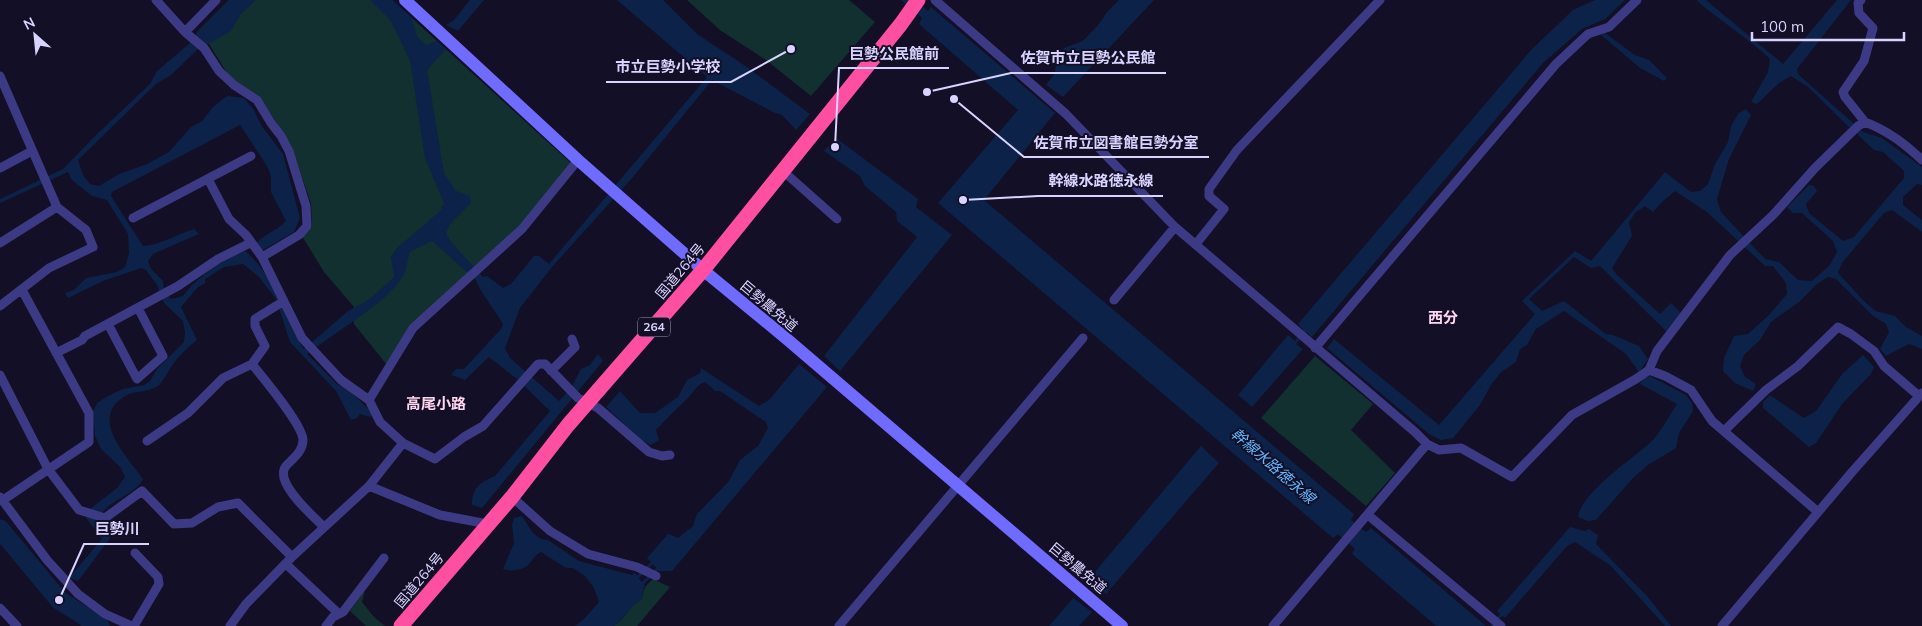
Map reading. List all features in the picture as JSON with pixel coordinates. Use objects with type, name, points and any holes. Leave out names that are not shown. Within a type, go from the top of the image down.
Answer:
[{"type":"highway","name":"国道264号","points":[[401,626],[512,496],[583,400],[703,270],[901,24],[918,0]]},
{"type":"street","points":[[156,0],[204,48],[218,71],[234,85],[257,100],[271,123],[282,136],[289,151],[306,206],[308,226],[299,235],[262,258]]},
{"type":"street","points":[[189,34],[216,0]]},
{"type":"street","name":"巨勢農免道","points":[[405,0],[578,160],[703,270],[788,340],[1122,626]]},
{"type":"street","points":[[935,0],[1066,114],[1175,227],[1415,432],[1426,444],[1438,450],[1461,448],[1512,476],[1572,415],[1636,379],[1648,370],[1657,351],[1730,255],[1773,215],[1815,168],[1859,126]]},
{"type":"street","points":[[1196,244],[1224,209],[1209,196],[1209,189],[1237,150],[1380,0]]},
{"type":"street","points":[[1315,348],[1556,64],[1588,34],[1609,27],[1637,0]]},
{"type":"street","points":[[1859,126],[1843,92],[1864,61],[1874,28],[1859,13],[1858,3],[1861,0]]},
{"type":"street","points":[[0,76],[57,207],[86,230],[93,247],[49,268],[0,306]]},
{"type":"street","points":[[1859,126],[1885,130],[1901,141],[1922,160]]},
{"type":"street","points":[[0,168],[32,151]]},
{"type":"street","points":[[133,218],[251,156]]},
{"type":"street","points":[[370,400],[413,328],[522,229],[578,160]]},
{"type":"street","points":[[783,171],[837,219]]},
{"type":"street","points":[[208,179],[229,219],[246,235],[262,258],[310,348],[341,380],[370,400],[380,422],[402,443],[435,458],[483,426],[538,364],[545,364],[568,388],[649,452],[662,456],[670,455]]},
{"type":"street","points":[[0,243],[57,207]]},
{"type":"street","points":[[1114,300],[1175,227]]},
{"type":"street","points":[[56,353],[169,291],[218,259],[250,242]]},
{"type":"street","points":[[22,290],[89,413],[89,442],[1,499],[47,560],[78,594],[105,614],[133,626],[159,584],[158,577],[135,553]]},
{"type":"street","points":[[147,440],[188,413],[223,378],[252,364],[265,346],[254,326],[255,319],[284,301]]},
{"type":"street","points":[[108,324],[137,380],[163,356],[138,308]]},
{"type":"street","points":[[1722,626],[1921,394],[1884,366],[1874,351],[1838,327],[1798,366],[1766,390],[1724,431]]},
{"type":"street","points":[[839,626],[1083,338]]},
{"type":"street","points":[[551,371],[575,346],[572,339]]},
{"type":"street","points":[[252,364],[285,406],[298,426],[304,440],[300,452],[284,468],[283,479],[288,488],[324,527]]},
{"type":"street","points":[[1648,370],[1665,376],[1691,390],[1712,421],[1818,512]]},
{"type":"street","points":[[0,375],[48,469],[78,510],[105,518],[142,491],[174,524],[192,523],[218,507],[238,502],[289,561],[339,614]]},
{"type":"street","points":[[230,626],[246,604],[324,527],[369,486],[402,443]]},
{"type":"street","points":[[1273,626],[1344,544],[1426,444]]},
{"type":"street","points":[[369,486],[440,515],[488,524]]},
{"type":"street","points":[[512,496],[550,531],[588,554],[637,567],[656,576]]},
{"type":"street","points":[[1368,515],[1497,623]]},
{"type":"street","points":[[326,626],[333,617],[343,612],[384,558]]},
{"type":"street","points":[[0,608],[17,626]]},
{"type":"green space","points":[[229,0],[392,0],[572,164],[521,226],[410,328],[387,365],[354,324],[354,307],[324,272],[302,236],[312,227],[311,203],[291,145],[259,96],[227,73],[209,44],[198,31]]},
{"type":"green space","points":[[687,0],[849,0],[875,22],[811,96],[766,60],[720,30]]},
{"type":"green space","points":[[1315,356],[1373,404],[1351,430],[1395,473],[1366,506],[1261,418]]},
{"type":"green space","points":[[653,579],[670,587],[637,626],[614,626],[622,620],[633,605],[642,599],[645,588]]},
{"type":"green space","points":[[365,590],[362,602],[374,617],[385,626],[366,626],[350,611]]},
{"type":"water","points":[[229,0],[256,0],[241,14],[231,31],[197,50],[171,75],[156,84],[78,160],[83,175],[90,184],[99,186],[119,174],[147,164],[169,152],[191,127],[202,121],[213,107],[227,96],[244,98],[283,154],[300,218],[294,232],[261,251],[255,245],[286,221],[271,192],[271,177],[268,168],[240,125],[112,192],[111,196],[143,246],[163,242],[194,229],[199,234],[153,254],[148,261],[151,269],[163,281],[164,290],[171,299],[183,296],[191,286],[219,262],[245,251],[256,261],[272,285],[304,349],[348,311],[370,299],[394,277],[391,257],[396,249],[440,211],[444,203],[425,158],[410,61],[391,21],[370,0],[392,0],[411,17],[417,36],[426,45],[436,41],[446,49],[427,70],[444,173],[456,191],[470,196],[471,203],[450,224],[446,233],[451,242],[483,277],[487,276],[503,288],[511,284],[534,256],[539,256],[549,264],[707,77],[617,0],[663,0],[697,34],[744,65],[810,114],[796,130],[782,115],[712,80],[633,177],[552,267],[520,308],[505,348],[510,358],[559,401],[571,388],[581,369],[590,365],[598,354],[603,361],[482,508],[472,505],[475,490],[481,483],[495,476],[550,411],[518,380],[489,357],[465,380],[451,375],[456,369],[464,369],[501,329],[503,324],[476,280],[432,241],[410,252],[404,275],[385,297],[307,354],[337,384],[348,389],[373,414],[370,417],[360,414],[357,418],[351,420],[336,391],[290,342],[276,299],[259,277],[243,264],[224,267],[205,279],[205,283],[198,287],[181,307],[197,340],[187,348],[158,386],[150,390],[125,396],[114,405],[110,415],[110,426],[114,438],[143,479],[133,491],[112,503],[101,514],[98,521],[104,527],[102,531],[111,537],[78,581],[69,578],[102,539],[86,518],[90,509],[117,488],[125,477],[121,468],[101,449],[95,436],[93,412],[97,403],[108,396],[123,389],[144,385],[150,381],[157,369],[184,342],[183,321],[164,303],[157,285],[146,270],[141,268],[103,281],[68,298],[65,293],[74,290],[86,278],[117,272],[125,267],[129,253],[128,234],[107,200],[92,196],[72,180],[68,172],[0,203],[0,199],[63,169],[150,84],[157,71],[190,43],[198,31]]},
{"type":"water","points":[[470,0],[484,0],[458,31],[446,25],[454,20]]},
{"type":"water","points":[[901,0],[915,0],[928,11],[931,7],[1055,113],[984,200],[1354,514],[1351,520],[1366,532],[1371,528],[1486,626],[1436,626],[1352,554],[1355,549],[1338,534],[1333,538],[938,203],[1018,110],[919,24],[922,18]]},
{"type":"water","points":[[1119,0],[1154,0],[1063,97],[1046,85],[1055,73],[1056,62],[1064,48],[1083,41]]},
{"type":"water","points":[[1595,0],[1625,0],[1605,19],[1582,29],[1543,63],[1312,337],[1306,332],[1296,344],[1303,349],[1252,407],[1238,395],[1288,335],[1295,341],[1303,330],[1298,324],[1531,50],[1573,10]]},
{"type":"water","points":[[1696,0],[1706,0],[1783,64],[1837,0],[1851,0],[1797,69],[1798,74],[1863,132],[1882,138],[1922,167],[1922,185],[1917,184],[1903,197],[1903,205],[1922,220],[1922,232],[1892,210],[1884,213],[1842,263],[1838,273],[1876,311],[1895,316],[1906,327],[1922,336],[1922,349],[1909,344],[1886,356],[1880,349],[1889,332],[1886,324],[1873,316],[1836,279],[1828,277],[1817,284],[1799,302],[1771,322],[1760,340],[1744,355],[1740,366],[1745,377],[1756,384],[1753,391],[1735,383],[1723,371],[1724,358],[1734,336],[1748,334],[1768,316],[1787,294],[1786,283],[1773,266],[1765,266],[1707,212],[1675,191],[1653,212],[1645,206],[1636,212],[1629,222],[1632,236],[1612,268],[1617,275],[1660,314],[1671,303],[1681,313],[1666,331],[1600,266],[1591,268],[1574,257],[1529,299],[1542,311],[1564,301],[1606,334],[1639,346],[1648,359],[1639,372],[1626,354],[1564,311],[1536,329],[1527,345],[1520,349],[1516,362],[1501,372],[1480,405],[1453,438],[1441,440],[1429,434],[1327,348],[1334,339],[1439,425],[1535,314],[1522,301],[1575,251],[1591,261],[1665,172],[1691,192],[1700,191],[1708,184],[1715,164],[1728,142],[1731,126],[1739,113],[1746,109],[1751,115],[1729,159],[1717,199],[1721,212],[1765,259],[1779,262],[1798,280],[1812,281],[1830,265],[1837,252],[1833,241],[1802,213],[1793,213],[1787,207],[1809,185],[1814,186],[1817,191],[1806,204],[1809,213],[1843,241],[1854,237],[1904,178],[1904,171],[1883,152],[1874,150],[1859,136],[1853,127],[1849,127],[1808,87],[1791,76],[1779,83],[1757,104],[1751,102],[1768,72],[1770,59]]},
{"type":"water","points":[[1605,33],[1635,55],[1649,60],[1667,78],[1664,81],[1640,68],[1601,35]]},
{"type":"water","points":[[836,138],[918,199],[916,207],[952,235],[840,371],[824,356],[917,237],[897,221],[896,212],[865,186],[860,176],[824,151]]},
{"type":"water","points":[[1863,355],[1874,367],[1871,374],[1842,404],[1816,443],[1809,447],[1763,408],[1763,402],[1770,395],[1804,418],[1816,411],[1842,374]]},
{"type":"water","points":[[799,364],[827,387],[672,571],[659,571],[647,558],[668,534],[678,538],[693,526],[697,514],[729,481],[740,460],[758,446],[768,428],[766,422],[720,391],[715,391],[705,382],[697,387],[656,430],[659,440],[651,445],[640,439],[606,407],[620,391],[640,413],[655,413],[678,397],[687,380],[700,373],[701,368],[759,406],[769,400]]},
{"type":"water","points":[[1650,376],[1686,395],[1692,403],[1693,411],[1679,433],[1676,448],[1648,465],[1633,478],[1596,520],[1588,521],[1578,517],[1581,507],[1598,486],[1653,440],[1677,404],[1640,384],[1644,378]]},
{"type":"water","points":[[1201,446],[1219,463],[1106,594],[1089,579]]},
{"type":"water","points":[[522,516],[533,533],[541,539],[548,540],[579,561],[632,575],[635,573],[645,586],[642,599],[633,605],[622,620],[614,626],[575,626],[599,602],[594,588],[585,576],[573,568],[566,568],[541,552],[525,567],[512,570],[503,569],[514,543],[512,525],[514,518]]},
{"type":"water","points":[[1570,527],[1585,531],[1589,529],[1598,535],[1596,544],[1647,596],[1671,626],[1665,626],[1611,566],[1575,542],[1567,546],[1505,618],[1502,616],[1493,626],[1490,626],[1500,614],[1497,611]]},
{"type":"water","points":[[1073,598],[1092,612],[1079,626],[1049,626]]},
{"type":"waterway","points":[[0,529],[59,600],[100,626]]},
{"type":"waterway","points":[[638,577],[652,563]]},
{"type":"waterway","points":[[643,583],[657,569]]},
{"type":"place","name":"市立巨勢小学校","points":[[791,49]]},
{"type":"place","name":"佐賀市立巨勢公民館","points":[[927,92]]},
{"type":"place","name":"佐賀市立図書館巨勢分室","points":[[954,99]]},
{"type":"place","name":"巨勢公民館前","points":[[835,147]]},
{"type":"place","name":"幹線水路徳永線","points":[[963,200]]},
{"type":"place","name":"巨勢川","points":[[59,600]]},
{"type":"district","name":"西分","points":[[1443,318]]},
{"type":"district","name":"高尾小路","points":[[436,404]]}]
